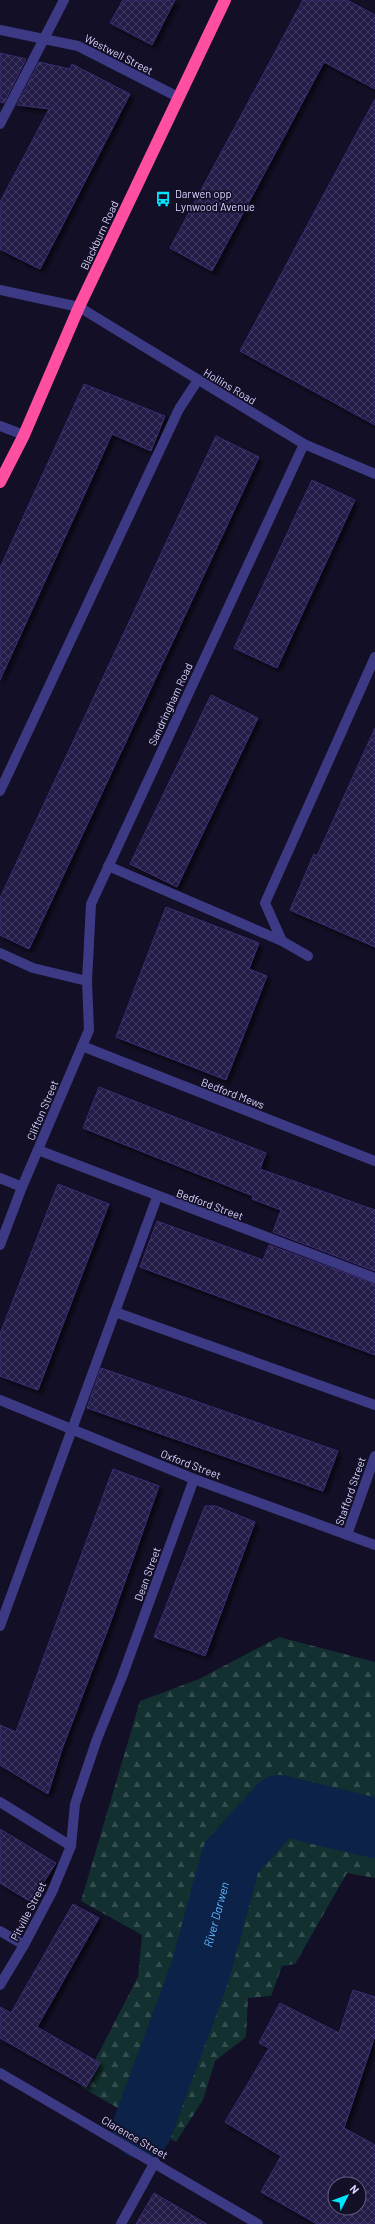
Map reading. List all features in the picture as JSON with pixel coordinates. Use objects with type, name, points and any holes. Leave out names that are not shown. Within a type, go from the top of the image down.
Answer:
[{"type":"highway","name":"Blackburn Road","points":[[0,482],[24,435],[79,307],[225,0]]},
{"type":"street","points":[[0,124],[64,0]]},
{"type":"street","name":"Westwell Street","points":[[0,30],[78,46],[178,98]]},
{"type":"street","name":"Hollins Road","points":[[0,290],[79,307],[304,444],[375,474]]},
{"type":"street","points":[[0,791],[179,409],[198,380]]},
{"type":"street","points":[[0,426],[24,435]]},
{"type":"street","name":"Sandringham Road","points":[[87,981],[91,904],[304,444]]},
{"type":"street","points":[[282,942],[265,902],[375,657]]},
{"type":"street","points":[[108,866],[282,942],[308,956]]},
{"type":"street","points":[[0,953],[33,968],[87,981]]},
{"type":"street","name":"Clifton Street","points":[[0,1245],[22,1187],[89,1030],[87,981]]},
{"type":"street","name":"Bedford Mews","points":[[82,1046],[375,1161]]},
{"type":"street","name":"Bedford Street","points":[[38,1150],[157,1197],[375,1278]]},
{"type":"street","points":[[0,1178],[22,1187]]},
{"type":"street","points":[[0,1626],[157,1197]]},
{"type":"street","points":[[115,1312],[375,1405]]},
{"type":"street","name":"Oxford Street","points":[[0,1400],[194,1479],[375,1545]]},
{"type":"street","name":"Stafford Street","points":[[347,1535],[375,1456]]},
{"type":"street","name":"Dean Street","points":[[97,1739],[122,1677],[194,1479]]},
{"type":"street","name":"Pitville Street","points":[[0,1985],[24,1945],[52,1892],[71,1846],[75,1804],[97,1739]]},
{"type":"street","points":[[0,1802],[71,1846]]},
{"type":"street","points":[[0,1931],[24,1945]]},
{"type":"street","name":"Clarence Street","points":[[0,2073],[155,2162],[258,2224]]},
{"type":"street","points":[[121,2224],[155,2162]]},
{"type":"green space","points":[[279,1637],[375,1662],[375,1816],[276,1798],[224,1854],[135,2118],[81,2087],[138,1977],[142,1935],[81,1901],[140,1701],[199,1679]]},
{"type":"green space","points":[[283,1816],[375,1839],[375,1878],[347,1873],[295,1964],[282,1966],[271,1996],[248,1998],[246,2037],[215,2061],[203,2100],[176,2142],[157,2130],[198,2015],[218,1952],[238,1863]]},
{"type":"building","points":[[123,0],[175,0],[152,45],[110,23]]},
{"type":"building","points":[[303,0],[347,0],[375,15],[375,89],[324,62],[212,271],[170,248]]},
{"type":"building","points":[[0,53],[26,59],[4,103],[0,102]]},
{"type":"building","points":[[39,62],[70,69],[72,64],[130,94],[40,269],[0,249],[0,202],[49,109],[17,105]]},
{"type":"building","points":[[375,99],[375,425],[240,351]]},
{"type":"building","points":[[84,384],[165,416],[151,451],[112,434],[0,680],[0,568]]},
{"type":"building","points":[[216,436],[259,457],[29,949],[0,935],[0,898]]},
{"type":"building","points":[[312,480],[355,500],[277,668],[234,648]]},
{"type":"building","points":[[211,695],[258,718],[177,887],[130,864]]},
{"type":"building","points":[[375,728],[375,947],[290,910],[314,854],[317,856]]},
{"type":"building","points":[[166,907],[259,943],[249,969],[267,976],[226,1080],[116,1037]]},
{"type":"building","points":[[99,1087],[266,1153],[260,1169],[375,1210],[375,1271],[273,1232],[281,1210],[252,1199],[253,1196],[83,1128]]},
{"type":"building","points":[[58,1184],[109,1204],[38,1390],[0,1376],[0,1334]]},
{"type":"building","points":[[157,1221],[263,1260],[269,1245],[375,1284],[375,1355],[140,1267]]},
{"type":"building","points":[[101,1368],[338,1451],[323,1491],[87,1408]]},
{"type":"building","points":[[113,1469],[159,1486],[111,1621],[62,1749],[48,1794],[0,1765],[0,1725],[16,1732]]},
{"type":"building","points":[[205,1506],[216,1506],[255,1522],[205,1656],[154,1637]]},
{"type":"building","points":[[0,1829],[56,1863],[31,1902],[0,1883]]},
{"type":"building","points":[[73,1904],[99,1918],[37,2027],[100,2063],[86,2087],[0,2038],[0,2007],[11,2013]]},
{"type":"building","points":[[353,1990],[375,1997],[375,2036],[344,2128],[375,2145],[375,2224],[317,2224],[261,2192],[281,2156],[225,2122],[269,2048],[259,2043],[280,2003],[339,2033]]},
{"type":"building","points":[[154,2193],[166,2200],[207,2224],[136,2224]]},
{"type":"waterway","name":"River Darwen","points":[[142,2129],[200,1972],[231,1858],[279,1805],[375,1828]]},
{"type":"place","name":"Darwen opp Lynwood Avenue","points":[[163,199]]}]
